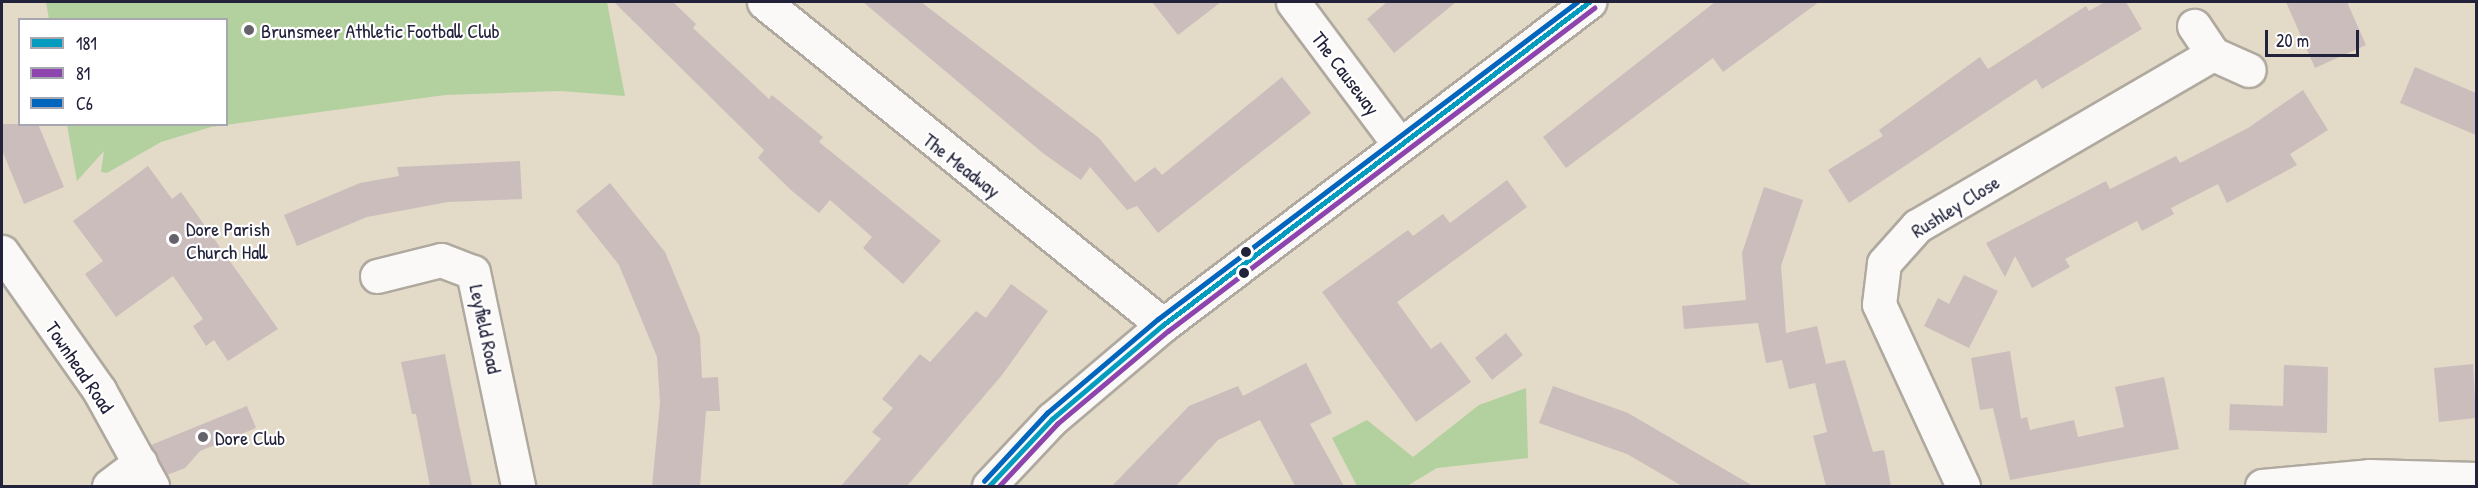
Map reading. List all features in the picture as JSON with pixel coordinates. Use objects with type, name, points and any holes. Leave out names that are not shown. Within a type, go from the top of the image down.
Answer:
[{"type":"street","name":"The Meadway","points":[[764,2],[1163,325]]},
{"type":"street","name":"The Causeway","points":[[1293,2],[1399,144]]},
{"type":"street","points":[[988,486],[1052,419],[1163,325],[1589,2]]},
{"type":"street","points":[[2194,26],[2213,54],[2249,70]]},
{"type":"street","name":"Rushley Close","points":[[1963,486],[1879,304],[1884,263],[1917,226],[2213,54]]},
{"type":"street","name":"Townhead Road","points":[[2,252],[99,390],[146,475]]},
{"type":"street","name":"Leyfield Road","points":[[377,276],[441,260],[473,272],[518,486]]},
{"type":"street","points":[[109,486],[146,475]]},
{"type":"street","points":[[2262,486],[2369,476],[2476,479]]},
{"type":"green space","points":[[46,2],[607,2],[625,96],[561,91],[445,95],[228,125],[228,18],[49,18]]},
{"type":"green space","points":[[67,126],[218,126],[161,142],[107,173],[101,172],[104,151],[77,181]]},
{"type":"green space","points":[[1526,388],[1528,458],[1437,468],[1407,486],[1357,486],[1332,438],[1367,420],[1413,457],[1479,405]]},
{"type":"building","points":[[614,2],[673,2],[696,24],[693,28],[769,99],[772,95],[823,137],[819,142],[941,241],[903,284],[863,248],[872,237],[830,200],[819,213],[792,191],[758,158],[764,150]]},
{"type":"building","points":[[863,2],[921,2],[1099,138],[1135,182],[1155,167],[1162,175],[1282,77],[1311,113],[1158,233],[1137,206],[1127,210],[1090,167],[1081,180],[1044,154]]},
{"type":"building","points":[[1152,2],[1221,2],[1178,35]]},
{"type":"building","points":[[1387,2],[1456,2],[1394,53],[1367,19]]},
{"type":"building","points":[[1715,2],[1819,2],[1723,72],[1713,58],[1566,168],[1543,137]]},
{"type":"building","points":[[2105,2],[2126,2],[2142,29],[2042,89],[2036,79],[1849,203],[1828,170],[1883,136],[1879,130],[1980,57],[1988,69],[2086,6],[2089,11]]},
{"type":"building","points":[[2286,2],[2347,2],[2366,45],[2315,68]]},
{"type":"building","points":[[2415,67],[2476,93],[2476,135],[2400,103]]},
{"type":"building","points":[[2303,90],[2328,130],[2290,154],[2297,165],[2227,203],[2218,184],[2171,208],[2174,214],[2142,231],[2137,221],[2065,259],[2070,267],[2032,288],[2015,256],[2005,277],[1986,243],[2106,181],[2110,189],[2176,156],[2180,163],[2248,128]]},
{"type":"building","points":[[2,124],[39,126],[64,187],[24,204],[2,150]]},
{"type":"building","points":[[520,161],[522,199],[448,202],[367,217],[297,246],[284,215],[360,183],[399,176],[397,167]]},
{"type":"building","name":"Dore Parish Church Hall","points":[[148,166],[172,199],[181,192],[278,329],[228,361],[214,340],[206,346],[193,326],[203,319],[173,276],[116,317],[85,274],[103,261],[73,221]]},
{"type":"building","points":[[1507,180],[1527,207],[1397,302],[1431,349],[1441,342],[1471,382],[1416,422],[1322,292],[1408,230],[1413,236],[1443,214],[1450,223]]},
{"type":"building","points":[[610,183],[665,252],[700,336],[702,378],[718,377],[720,411],[706,411],[700,486],[652,486],[660,403],[657,357],[619,265],[576,211]]},
{"type":"building","points":[[1764,187],[1803,200],[1781,266],[1786,333],[1817,326],[1826,364],[1845,360],[1873,452],[1884,450],[1891,486],[1826,486],[1813,436],[1827,432],[1815,383],[1789,389],[1782,360],[1766,363],[1758,323],[1684,329],[1682,306],[1746,300],[1742,253]]},
{"type":"building","points":[[1964,275],[1998,291],[1969,348],[1924,326],[1938,298],[1949,304]]},
{"type":"building","points":[[1011,284],[1048,311],[1002,375],[907,486],[841,486],[881,439],[872,432],[893,408],[882,399],[920,354],[930,362],[976,311],[986,318]]},
{"type":"building","points":[[1506,333],[1523,355],[1492,380],[1475,358]]},
{"type":"building","points":[[2010,351],[2021,419],[2027,417],[2030,430],[2074,420],[2078,437],[2124,427],[2115,387],[2164,377],[2179,449],[2010,480],[1993,408],[1980,410],[1971,358]]},
{"type":"building","points":[[445,354],[472,486],[430,486],[416,414],[412,414],[401,362]]},
{"type":"building","points":[[1306,363],[1332,413],[1310,424],[1344,486],[1295,486],[1260,420],[1218,440],[1176,486],[1112,486],[1189,406],[1238,386],[1243,396]]},
{"type":"building","points":[[2473,364],[2476,418],[2439,422],[2434,368]]},
{"type":"building","points":[[2284,365],[2328,367],[2327,433],[2229,430],[2230,404],[2283,406]]},
{"type":"building","points":[[1553,386],[1628,413],[1753,486],[1682,486],[1627,454],[1539,423]]},
{"type":"building","name":"Dore Club","points":[[247,406],[256,428],[200,451],[185,468],[167,475],[151,445]]},
{"type":"transit line","name":"C6","points":[[984,481],[1047,413],[1158,319],[1577,2]]},
{"type":"transit line","name":"181","points":[[989,486],[1052,419],[1163,325],[1589,2]]},
{"type":"transit line","name":"81","points":[[999,486],[1057,424],[1168,331],[1594,8]]},
{"type":"place","name":"Brunsmeer Athletic Football Club","points":[[249,30]]},
{"type":"place","name":"Dore Parish Church Hall","points":[[174,239]]},
{"type":"place","name":"Dore Club","points":[[203,437]]}]
